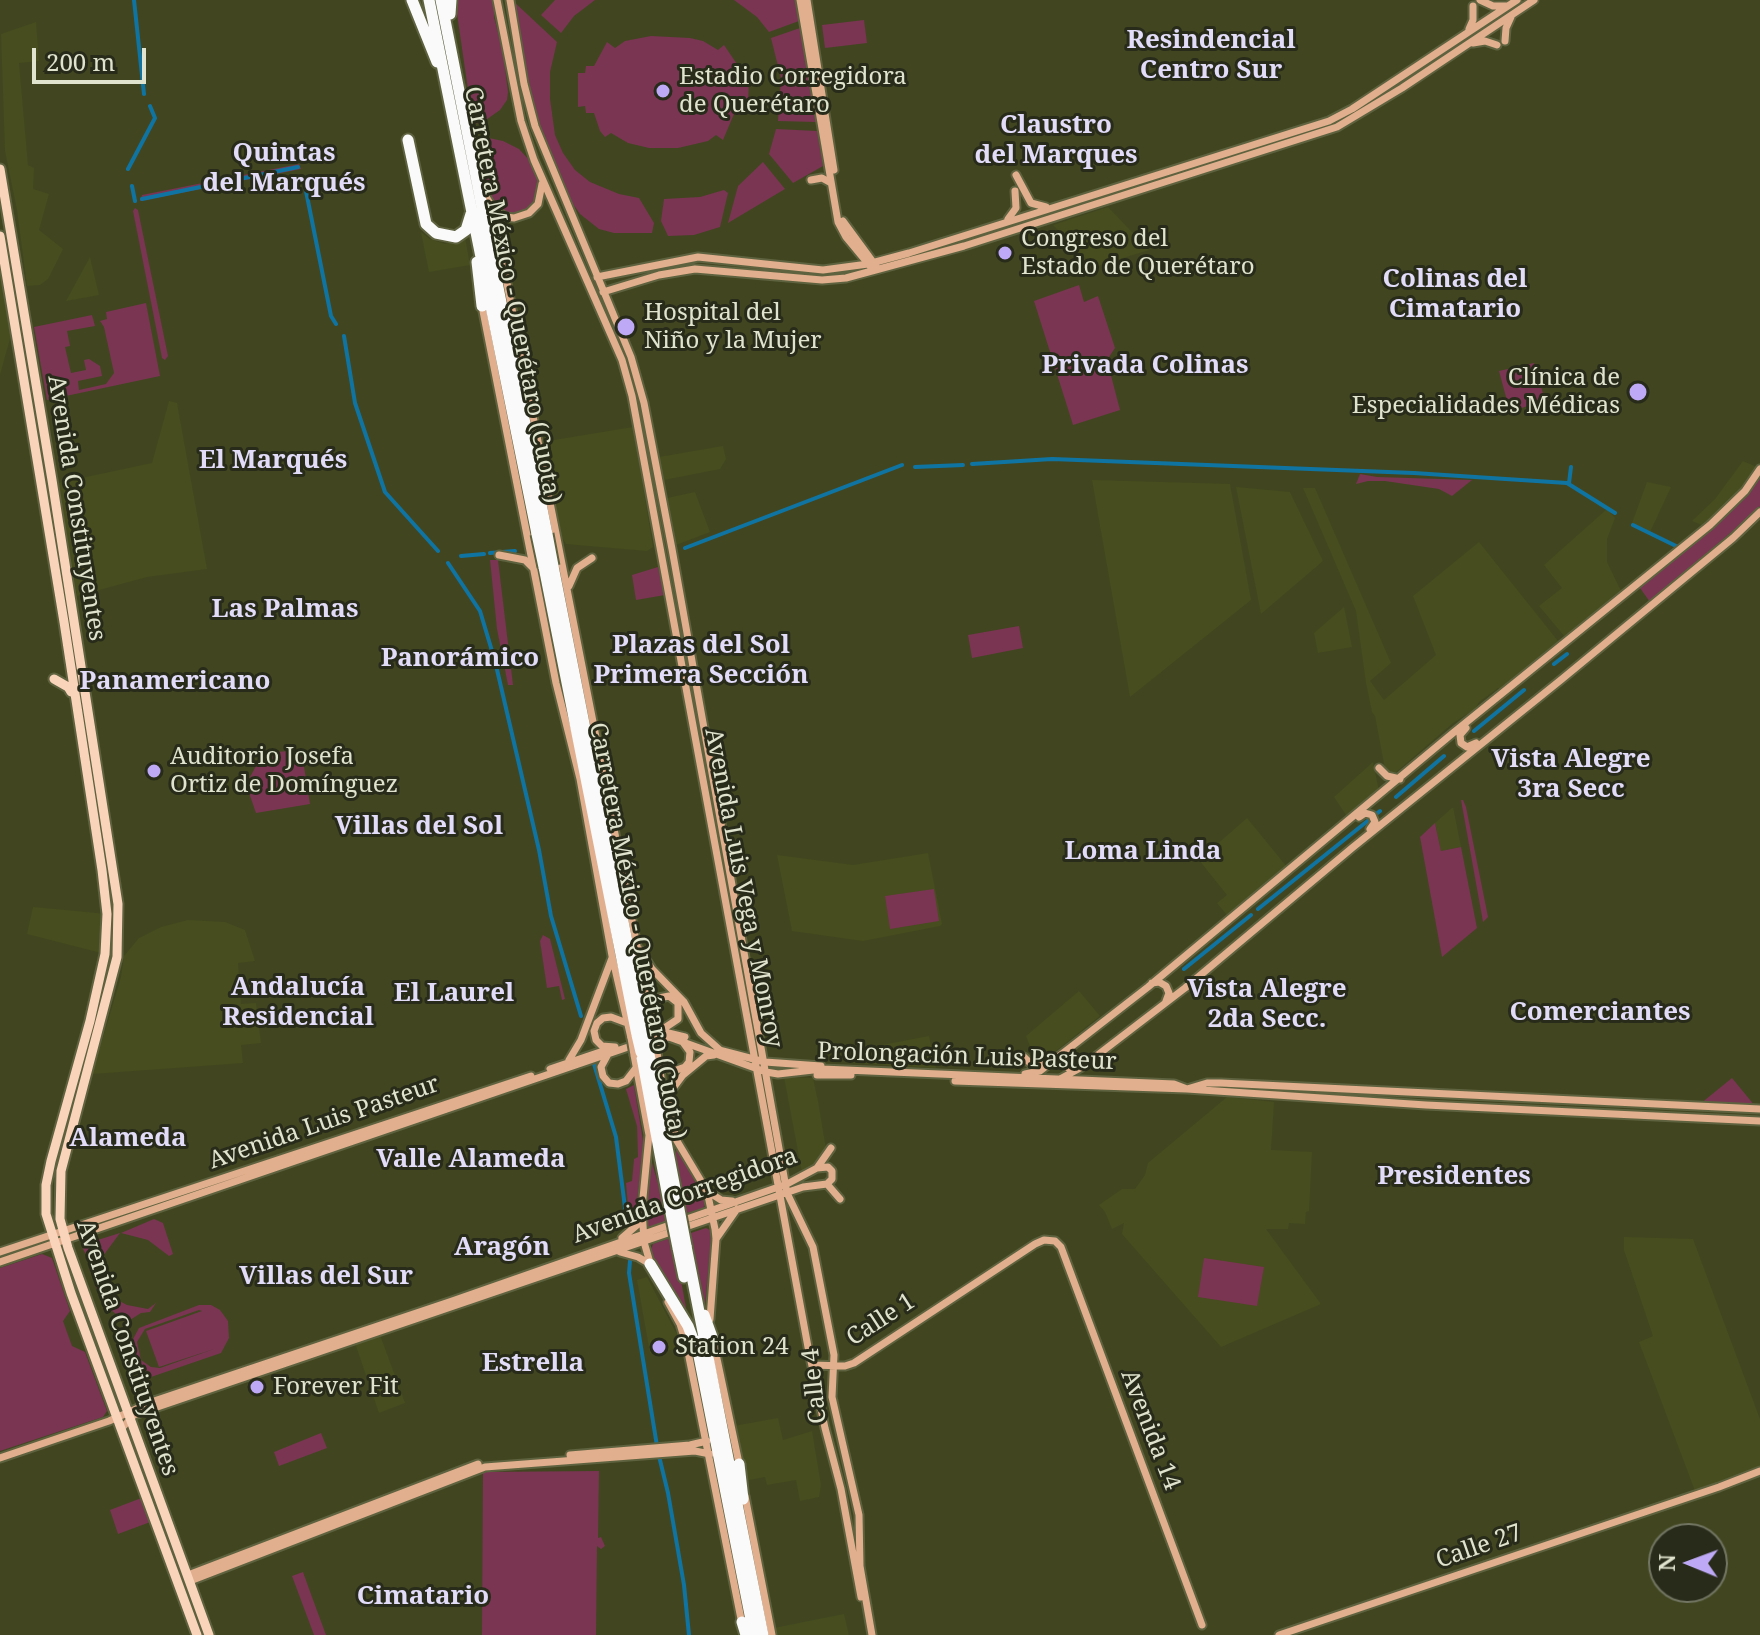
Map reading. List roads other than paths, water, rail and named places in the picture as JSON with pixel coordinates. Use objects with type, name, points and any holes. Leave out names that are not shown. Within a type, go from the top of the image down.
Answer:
[{"type":"highway","points":[[412,0],[447,85]]},
{"type":"highway","name":"Carretera México - Querétaro (Cuota)","points":[[429,0],[447,85],[460,119],[472,208],[542,536]]},
{"type":"highway","name":"Carretera México - Querétaro (Cuota)","points":[[441,0],[461,96]]},
{"type":"highway","name":"Carretera México - Querétaro (Cuota)","points":[[449,0],[459,66],[460,119]]},
{"type":"highway","points":[[408,140],[423,216],[432,230],[450,237],[460,234],[469,224],[472,208]]},
{"type":"highway","name":"Carretera México - Querétaro (Cuota)","points":[[465,146],[474,164],[568,697],[645,1034]]},
{"type":"highway","points":[[474,164],[502,258]]},
{"type":"highway","points":[[472,208],[482,306]]},
{"type":"highway","name":"Carretera México - Querétaro (Cuota)","points":[[546,569],[578,688],[634,948],[662,1169],[674,1206],[701,1369],[754,1635]]},
{"type":"highway","points":[[578,688],[598,750]]},
{"type":"highway","points":[[568,697],[575,755]]},
{"type":"highway","points":[[623,874],[634,948]]},
{"type":"highway","name":"Carretera México - Querétaro (Cuota)","points":[[645,1050],[674,1176],[674,1206]]},
{"type":"highway","points":[[672,1124],[674,1176]]},
{"type":"highway","points":[[649,1135],[662,1169]]},
{"type":"highway","name":"Carretera México - Querétaro (Cuota)","points":[[682,1247],[763,1635]]},
{"type":"highway","points":[[650,1264],[688,1326],[699,1356]]},
{"type":"highway","points":[[694,1295],[712,1337]]},
{"type":"highway","points":[[701,1369],[706,1438]]},
{"type":"highway","points":[[739,1464],[746,1547]]},
{"type":"highway","points":[[742,1622],[745,1635]]},
{"type":"main road","name":"Avenida Luis Vega y Monroy","points":[[497,0],[521,121],[542,178],[622,360],[632,396],[755,1059],[783,1190]]},
{"type":"main road","name":"Avenida Luis Vega y Monroy","points":[[510,0],[524,84],[535,126],[631,357],[644,403],[765,1062],[771,1123]]},
{"type":"main road","points":[[800,0],[840,229],[857,252],[871,263]]},
{"type":"main road","points":[[807,0],[842,220],[878,271]]},
{"type":"main road","points":[[1480,0],[1493,6],[1508,6]]},
{"type":"main road","points":[[597,277],[707,257],[816,270],[871,263],[1297,132],[1352,109],[1517,0]]},
{"type":"main road","points":[[603,292],[681,271],[711,268],[822,280],[878,271],[1258,153],[1335,128],[1361,114],[1534,0]]},
{"type":"main road","points":[[1462,36],[1472,25],[1473,6]]},
{"type":"main road","points":[[1467,45],[1485,41],[1501,43],[1512,15]]},
{"type":"main road","points":[[507,55],[507,24],[512,24],[516,35]]},
{"type":"main road","points":[[1297,132],[1335,128]]},
{"type":"main road","points":[[1258,153],[1292,138],[1297,132]]},
{"type":"main road","points":[[1179,168],[1189,171],[1205,169]]},
{"type":"main road","points":[[1159,184],[1179,168]]},
{"type":"main road","name":"Avenida Constituyentes","points":[[0,169],[118,904],[117,957],[61,1171],[59,1206],[64,1236],[209,1635]]},
{"type":"main road","points":[[1016,175],[1031,203],[1052,207]]},
{"type":"main road","points":[[482,189],[494,210],[514,218],[529,213],[538,204],[542,195],[542,178]]},
{"type":"main road","points":[[811,180],[822,178],[831,183]]},
{"type":"main road","points":[[1005,221],[1016,208],[1015,191]]},
{"type":"main road","name":"Avenida Constituyentes","points":[[0,236],[107,914],[105,954],[49,1172],[46,1214],[52,1240],[197,1635]]},
{"type":"main road","points":[[849,267],[857,252]]},
{"type":"main road","points":[[502,258],[542,536],[556,683],[575,755],[627,1023]]},
{"type":"main road","points":[[680,261],[681,271]]},
{"type":"main road","points":[[482,306],[542,536]]},
{"type":"main road","points":[[622,360],[628,361],[631,357]]},
{"type":"main road","points":[[1024,1057],[1038,1065],[1050,1063],[1148,987],[1710,525],[1745,491],[1760,469]]},
{"type":"main road","points":[[1056,1080],[1078,1069],[1164,1003],[1733,538],[1760,512]]},
{"type":"main road","points":[[499,555],[546,569],[568,592]]},
{"type":"main road","points":[[592,558],[572,573],[568,592],[623,874]]},
{"type":"main road","points":[[54,679],[68,687],[75,702]]},
{"type":"main road","points":[[1496,699],[1462,732],[1461,743],[1472,747],[1508,721]]},
{"type":"main road","points":[[1379,768],[1390,777],[1400,779]]},
{"type":"main road","points":[[1347,824],[1365,813],[1373,816],[1373,826],[1352,848]]},
{"type":"main road","points":[[721,878],[731,876]]},
{"type":"main road","points":[[734,946],[743,944]]},
{"type":"main road","points":[[634,948],[649,1020]]},
{"type":"main road","points":[[634,948],[682,998],[701,1033],[720,1053]]},
{"type":"main road","points":[[565,1063],[578,1048],[612,956]]},
{"type":"main road","points":[[1148,987],[1155,982],[1166,986],[1168,997],[1164,1003]]},
{"type":"main road","points":[[645,1034],[652,1005],[659,998],[669,996],[680,1008],[678,1019],[612,1050],[601,1067],[609,1083],[626,1081],[645,1050],[674,1071],[685,1067],[690,1052],[680,1040]]},
{"type":"main road","points":[[612,1050],[599,1044],[595,1036],[595,1027],[600,1020],[607,1017],[627,1023],[645,1034]]},
{"type":"main road","name":"Prolongación Luis Pasteur","points":[[645,1034],[671,1031],[766,1072],[817,1077],[1187,1089],[1396,1104],[1760,1121]]},
{"type":"main road","name":"Prolongación Luis Pasteur","points":[[612,1050],[657,1037],[765,1062],[1028,1075],[1037,1073],[1050,1063]]},
{"type":"main road","name":"Avenida Luis Pasteur","points":[[247,1174],[565,1063],[612,1050]]},
{"type":"main road","name":"Avenida Luis Pasteur","points":[[0,1262],[52,1240],[612,1050]]},
{"type":"main road","points":[[1065,1051],[1062,1058],[1064,1065],[1071,1070],[1078,1069]]},
{"type":"main road","points":[[667,1106],[671,1091],[683,1075],[706,1056],[720,1053]]},
{"type":"main road","points":[[659,1062],[667,1106],[681,1149],[707,1191],[716,1239],[709,1311],[712,1337],[772,1635]]},
{"type":"main road","points":[[636,1068],[649,1135],[642,1208],[644,1238],[650,1264],[682,1330],[710,1454],[742,1622]]},
{"type":"main road","name":"Prolongación Luis Pasteur","points":[[785,1074],[822,1069],[1174,1084],[1187,1089],[1207,1083],[1221,1083],[1760,1109]]},
{"type":"main road","name":"Avenida Corregidora","points":[[783,1190],[817,1168],[831,1148]]},
{"type":"main road","points":[[817,1168],[828,1167],[832,1171],[829,1182]]},
{"type":"main road","name":"Avenida Corregidora","points":[[0,1458],[134,1415],[783,1190],[829,1182],[840,1199]]},
{"type":"main road","name":"Calle 4","points":[[783,1190],[813,1247],[834,1366],[832,1397],[859,1515],[860,1566],[870,1635]]},
{"type":"main road","name":"Calle 4","points":[[783,1190],[788,1237],[812,1365],[870,1635]]},
{"type":"main road","points":[[707,1191],[721,1200],[738,1205],[716,1239]]},
{"type":"main road","points":[[642,1208],[637,1225],[617,1247],[650,1264]]},
{"type":"main road","points":[[788,1237],[806,1234]]},
{"type":"main road","name":"Calle 1","points":[[812,1365],[854,1363],[1035,1244],[1050,1239],[1061,1247]]},
{"type":"main road","name":"Avenida Luis Pasteur","points":[[0,1252],[52,1240]]},
{"type":"main road","name":"Avenida 14","points":[[1061,1247],[1202,1625]]},
{"type":"main road","points":[[122,1428],[129,1416]]},
{"type":"main road","points":[[189,1578],[483,1463],[690,1445],[706,1438]]},
{"type":"main road","points":[[189,1578],[485,1467],[683,1451],[710,1454]]},
{"type":"main road","name":"Calle 27","points":[[1279,1635],[1758,1474]]},
{"type":"waterway","points":[[134,0],[144,94]]},
{"type":"waterway","points":[[128,169],[155,118],[150,106]]},
{"type":"waterway","points":[[142,199],[298,167]]},
{"type":"waterway","points":[[304,181],[331,316],[336,324]]},
{"type":"waterway","points":[[132,186],[135,201]]},
{"type":"waterway","points":[[344,336],[355,403],[385,492],[438,551]]},
{"type":"waterway","points":[[972,464],[1052,459],[1414,473],[1567,483],[1615,513]]},
{"type":"waterway","points":[[685,548],[902,465]]},
{"type":"waterway","points":[[915,467],[963,465]]},
{"type":"waterway","points":[[1569,483],[1571,467]]},
{"type":"waterway","points":[[1633,525],[1676,546]]},
{"type":"waterway","points":[[490,553],[515,551]]},
{"type":"waterway","points":[[461,556],[484,554]]},
{"type":"waterway","points":[[448,563],[480,611],[495,661],[539,850],[551,916],[581,1016]]},
{"type":"waterway","points":[[1554,664],[1567,654]]},
{"type":"waterway","points":[[1474,731],[1524,690]]},
{"type":"waterway","points":[[1396,797],[1444,756]]},
{"type":"waterway","points":[[1258,909],[1380,811]]},
{"type":"waterway","points":[[1184,969],[1251,915]]},
{"type":"waterway","points":[[594,1064],[616,1137],[628,1231]]},
{"type":"waterway","points":[[630,1261],[629,1273],[657,1446]]},
{"type":"waterway","points":[[659,1456],[684,1585],[689,1635]]},
{"type":"place","name":"Estadio Corregidora de Querétaro","points":[[663,91]]},
{"type":"place","name":"Congreso del Estado de Querétaro","points":[[1005,253]]},
{"type":"place","name":"Hospital del Niño y la Mujer","points":[[626,327]]},
{"type":"place","name":"Clínica de Especialidades Médicas","points":[[1638,392]]},
{"type":"place","name":"Auditorio Josefa Ortiz de Domínguez","points":[[154,771]]},
{"type":"place","name":"Station 24","points":[[659,1347]]},
{"type":"place","name":"Forever Fit","points":[[257,1387]]},
{"type":"district","name":"Resindencial Centro Sur","points":[[1211,56]]},
{"type":"district","name":"Claustro del Marques","points":[[1056,141]]},
{"type":"district","name":"Quintas del Marqués","points":[[284,169]]},
{"type":"district","name":"Colinas del Cimatario","points":[[1455,295]]},
{"type":"district","name":"Privada Colinas","points":[[1145,366]]},
{"type":"district","name":"El Marqués","points":[[273,461]]},
{"type":"district","name":"Las Palmas","points":[[285,610]]},
{"type":"district","name":"Panorámico","points":[[460,659]]},
{"type":"district","name":"Plazas del Sol Primera Sección","points":[[701,661]]},
{"type":"district","name":"Panamericano","points":[[175,682]]},
{"type":"district","name":"Vista Alegre 3ra Secc","points":[[1571,775]]},
{"type":"district","name":"Villas del Sol","points":[[419,827]]},
{"type":"district","name":"Loma Linda","points":[[1143,852]]},
{"type":"district","name":"El Laurel","points":[[454,994]]},
{"type":"district","name":"Andalucía Residencial","points":[[298,1003]]},
{"type":"district","name":"Vista Alegre 2da Secc.","points":[[1267,1005]]},
{"type":"district","name":"Comerciantes","points":[[1600,1013]]},
{"type":"district","name":"Alameda","points":[[128,1139]]},
{"type":"district","name":"Valle Alameda","points":[[471,1160]]},
{"type":"district","name":"Presidentes","points":[[1454,1177]]},
{"type":"district","name":"Aragón","points":[[502,1248]]},
{"type":"district","name":"Villas del Sur","points":[[326,1277]]},
{"type":"district","name":"Estrella","points":[[533,1364]]},
{"type":"district","name":"Cimatario","points":[[423,1597]]}]
